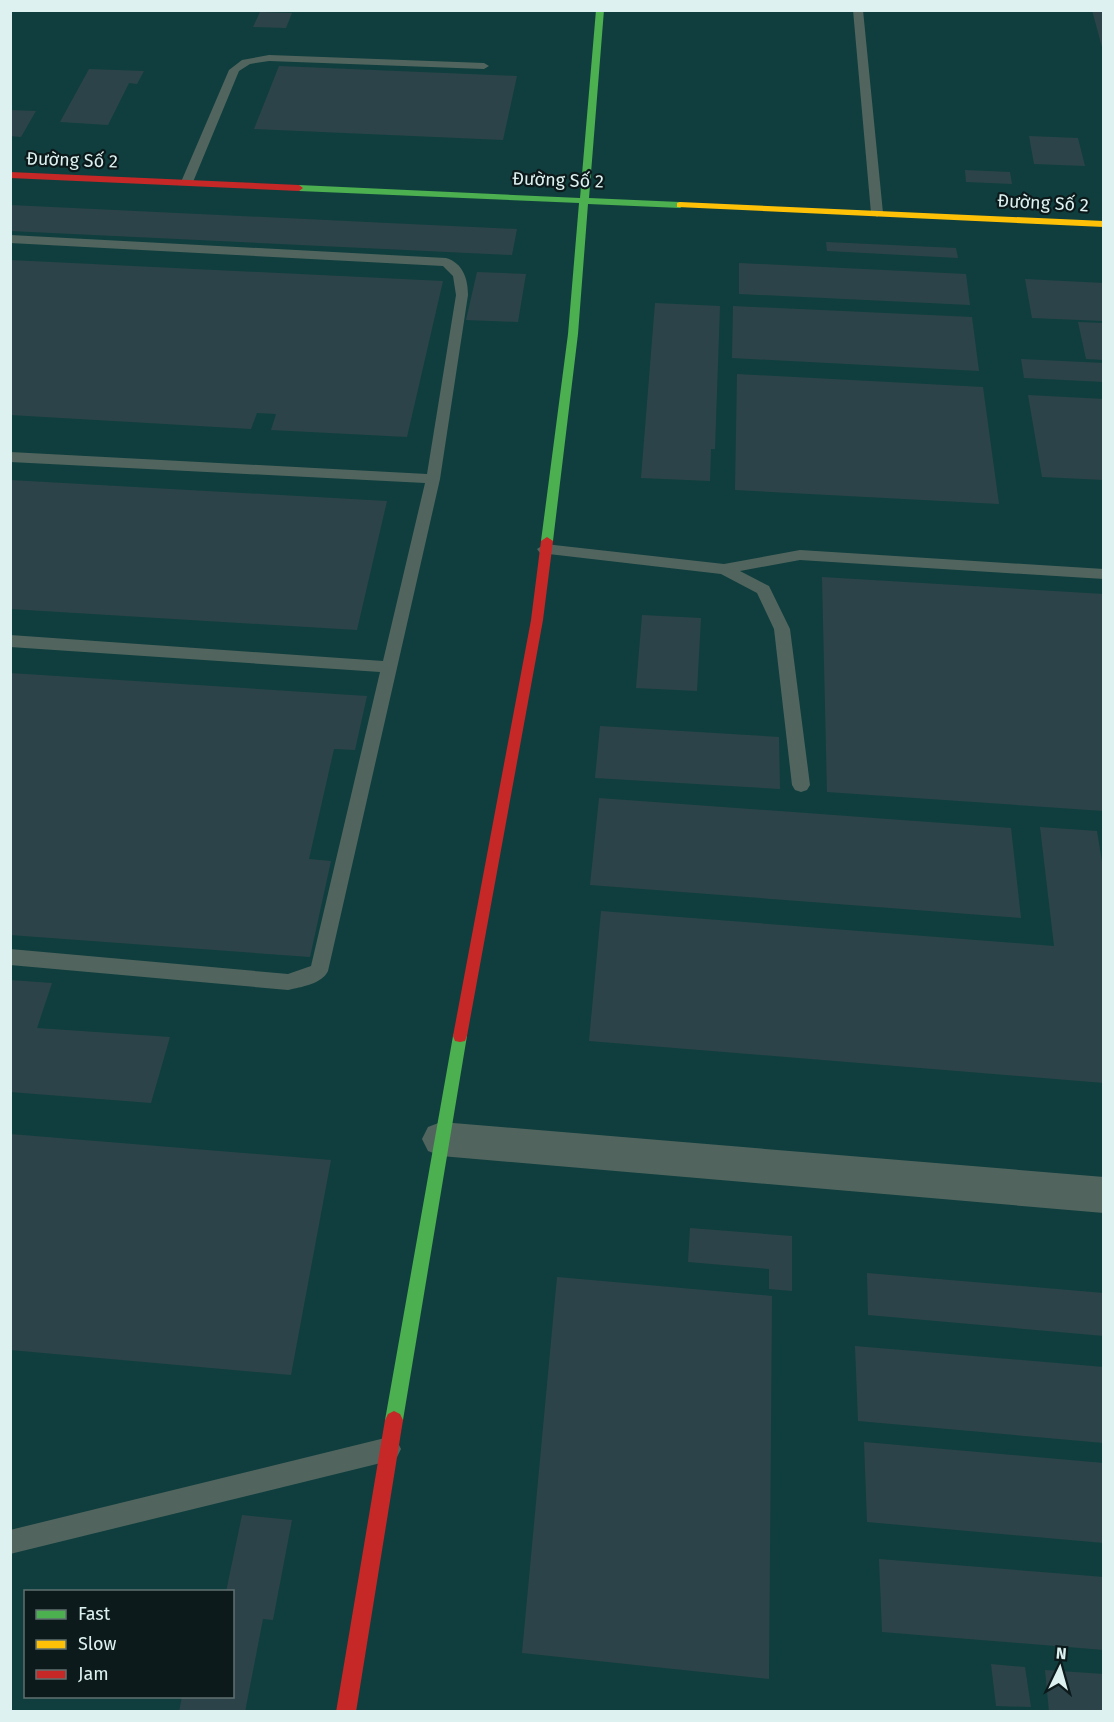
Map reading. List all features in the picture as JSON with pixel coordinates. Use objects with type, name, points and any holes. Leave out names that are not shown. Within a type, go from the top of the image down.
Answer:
[{"type":"street","points":[[346,1712],[441,1139],[535,632],[573,334],[600,10]]},
{"type":"street","name":"Đường Số 2","points":[[10,175],[1104,224]]},
{"type":"street","points":[[441,1139],[1104,1195]]},
{"type":"lane","points":[[858,10],[877,213]]},
{"type":"lane","points":[[187,182],[234,70],[244,62],[269,58],[484,66]]},
{"type":"lane","points":[[10,240],[446,262],[458,270],[462,280],[462,295],[433,479],[319,971],[302,979],[288,981],[10,957]]},
{"type":"lane","points":[[10,457],[433,479]]},
{"type":"lane","points":[[546,549],[724,570],[800,555],[1104,574]]},
{"type":"lane","points":[[724,570],[763,590],[782,629],[801,785]]},
{"type":"lane","points":[[10,641],[389,667]]},
{"type":"lane","points":[[10,1542],[389,1449]]},
{"type":"shaded area","points":[[11,11],[1103,11],[1103,1711],[11,1712]]},
{"type":"building","points":[[1092,10],[1104,10],[1103,51]]},
{"type":"building","points":[[260,12],[292,13],[286,28],[253,27]]},
{"type":"building","points":[[279,66],[517,76],[503,140],[254,129]]},
{"type":"building","points":[[89,69],[144,71],[137,84],[129,83],[108,125],[60,122]]},
{"type":"building","points":[[10,110],[36,111],[21,137],[10,136]]},
{"type":"building","points":[[1029,136],[1078,138],[1085,166],[1034,164]]},
{"type":"building","points":[[965,170],[1010,172],[1012,184],[966,182]]},
{"type":"building","points":[[10,205],[517,229],[512,255],[10,231]]},
{"type":"building","points":[[826,242],[956,248],[958,258],[827,251]]},
{"type":"building","points":[[10,260],[443,281],[407,437],[271,430],[276,414],[257,413],[251,429],[10,415]]},
{"type":"building","points":[[739,263],[966,274],[970,305],[739,294]]},
{"type":"building","points":[[477,272],[526,274],[518,322],[466,320]]},
{"type":"building","points":[[1025,279],[1104,283],[1104,321],[1032,318]]},
{"type":"building","points":[[655,303],[720,306],[715,449],[711,449],[710,481],[641,478]]},
{"type":"building","points":[[733,306],[972,317],[979,371],[732,358]]},
{"type":"building","points":[[1078,322],[1104,323],[1104,360],[1086,359]]},
{"type":"building","points":[[1021,359],[1104,363],[1104,382],[1024,378]]},
{"type":"building","points":[[737,374],[983,387],[999,504],[735,490]]},
{"type":"building","points":[[1028,395],[1104,399],[1104,480],[1042,477]]},
{"type":"building","points":[[10,480],[387,501],[357,630],[10,609]]},
{"type":"building","points":[[822,577],[1104,594],[1104,811],[827,792]]},
{"type":"building","points":[[642,615],[701,618],[697,691],[636,688]]},
{"type":"building","points":[[10,673],[367,696],[355,750],[334,749],[309,859],[331,861],[310,957],[10,935]]},
{"type":"building","points":[[600,726],[779,737],[780,789],[595,778]]},
{"type":"building","points":[[599,798],[1011,828],[1021,918],[590,885]]},
{"type":"building","points":[[1040,827],[1097,831],[1104,874],[1104,1083],[589,1041],[601,911],[1054,946]]},
{"type":"building","points":[[10,980],[52,983],[37,1028],[170,1037],[151,1103],[10,1092]]},
{"type":"building","points":[[10,1134],[331,1160],[291,1375],[10,1350]]},
{"type":"building","points":[[690,1228],[792,1236],[792,1291],[769,1289],[769,1269],[688,1262]]},
{"type":"building","points":[[867,1273],[1104,1293],[1104,1336],[868,1315]]},
{"type":"building","points":[[557,1277],[772,1296],[769,1679],[522,1653]]},
{"type":"building","points":[[855,1346],[1104,1367],[1104,1443],[858,1421]]},
{"type":"building","points":[[864,1442],[1104,1463],[1104,1543],[867,1522]]},
{"type":"building","points":[[242,1515],[292,1520],[273,1620],[263,1619],[245,1712],[179,1712],[182,1698],[234,1698],[234,1590],[226,1590]]},
{"type":"building","points":[[879,1559],[1104,1577],[1104,1650],[882,1632]]},
{"type":"building","points":[[991,1664],[1025,1667],[1031,1707],[996,1706]]},
{"type":"building","points":[[1045,1670],[1104,1674],[1104,1712],[1049,1712]]},
{"type":"traffic: fast","points":[[547,541],[573,334],[600,10]]},
{"type":"traffic: fast","points":[[299,188],[680,205]]},
{"type":"traffic: fast","points":[[394,1420],[460,1036]]},
{"type":"traffic: slow","points":[[680,205],[1104,224]]},
{"type":"traffic: jam","points":[[10,175],[299,188]]},
{"type":"traffic: jam","points":[[460,1036],[537,620],[547,541]]},
{"type":"traffic: jam","points":[[346,1712],[394,1420]]}]
